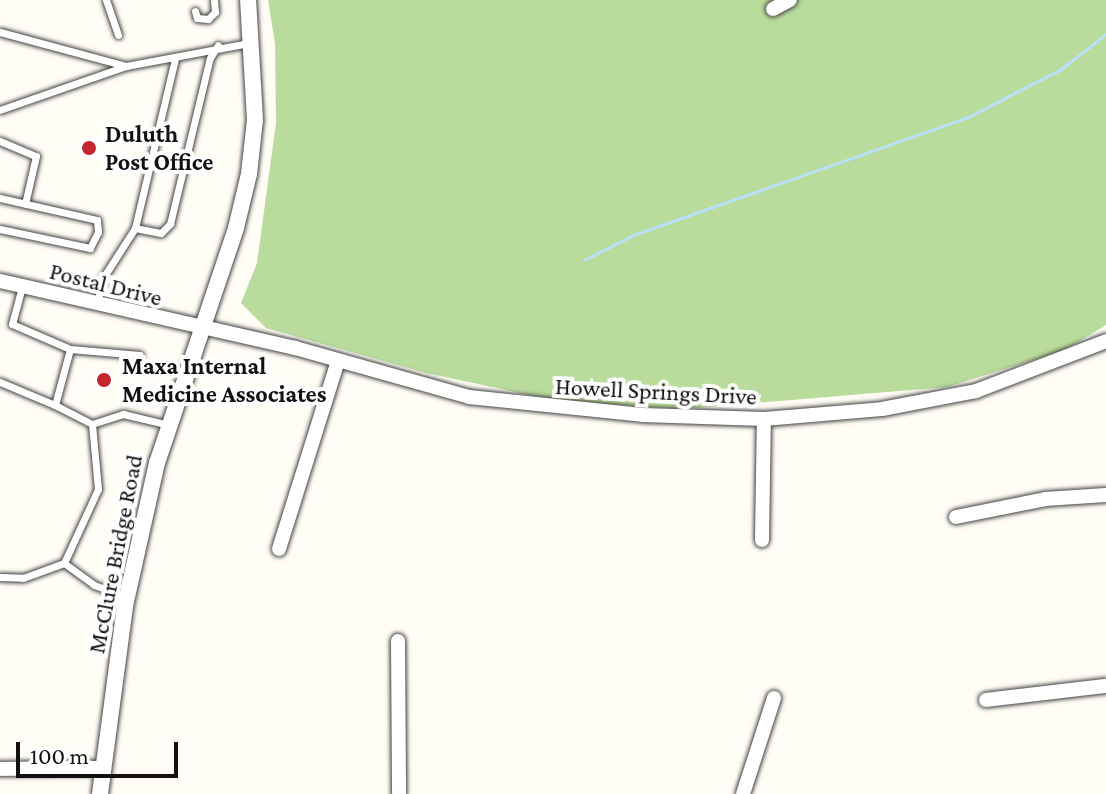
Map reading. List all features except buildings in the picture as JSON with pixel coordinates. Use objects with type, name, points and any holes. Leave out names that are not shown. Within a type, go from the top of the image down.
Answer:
[{"type":"street","name":"McClure Bridge Road","points":[[100,794],[127,597],[169,425],[249,174],[255,120],[248,0]]},
{"type":"street","points":[[773,9],[790,0]]},
{"type":"street","name":"Postal Drive","points":[[0,281],[201,330]]},
{"type":"street","name":"Howell Springs Drive","points":[[201,330],[509,404],[764,419],[882,409],[976,391],[1106,341]]},
{"type":"street","points":[[279,549],[338,361]]},
{"type":"street","points":[[762,540],[764,419]]},
{"type":"street","points":[[956,517],[1045,499],[1106,495]]},
{"type":"street","points":[[398,641],[399,794]]},
{"type":"street","points":[[986,700],[1106,686]]},
{"type":"street","points":[[743,794],[774,698]]},
{"type":"street","points":[[0,769],[103,768]]},
{"type":"lane","points":[[106,0],[118,35]]},
{"type":"lane","points":[[195,11],[197,18],[208,19],[215,12],[214,0]]},
{"type":"lane","points":[[0,32],[126,66]]},
{"type":"lane","points":[[0,110],[126,66],[175,59],[218,45],[251,42]]},
{"type":"lane","points":[[135,228],[161,233],[170,224],[210,58],[218,45]]},
{"type":"lane","points":[[97,304],[103,278],[135,228],[175,59]]},
{"type":"lane","points":[[0,141],[36,156],[25,204]]},
{"type":"lane","points":[[0,198],[97,220],[90,248],[0,229]]},
{"type":"lane","points":[[22,286],[12,324],[70,349],[140,355]]},
{"type":"lane","points":[[55,405],[70,349]]},
{"type":"lane","points":[[0,382],[92,424],[123,414],[169,425]]},
{"type":"lane","points":[[0,577],[23,578],[64,563],[98,489],[92,424]]},
{"type":"lane","points":[[64,563],[94,585],[127,597]]},
{"type":"green space","points":[[268,0],[1106,0],[1106,325],[1065,350],[947,387],[683,409],[558,401],[426,373],[266,328],[241,303],[257,263],[276,123],[275,44]]},
{"type":"waterway","points":[[584,260],[633,235],[970,116],[1061,69],[1106,34]]},
{"type":"place","name":"Duluth Post Office","points":[[89,148]]},
{"type":"place","name":"Maxa Internal Medicine Associates","points":[[104,380]]}]
